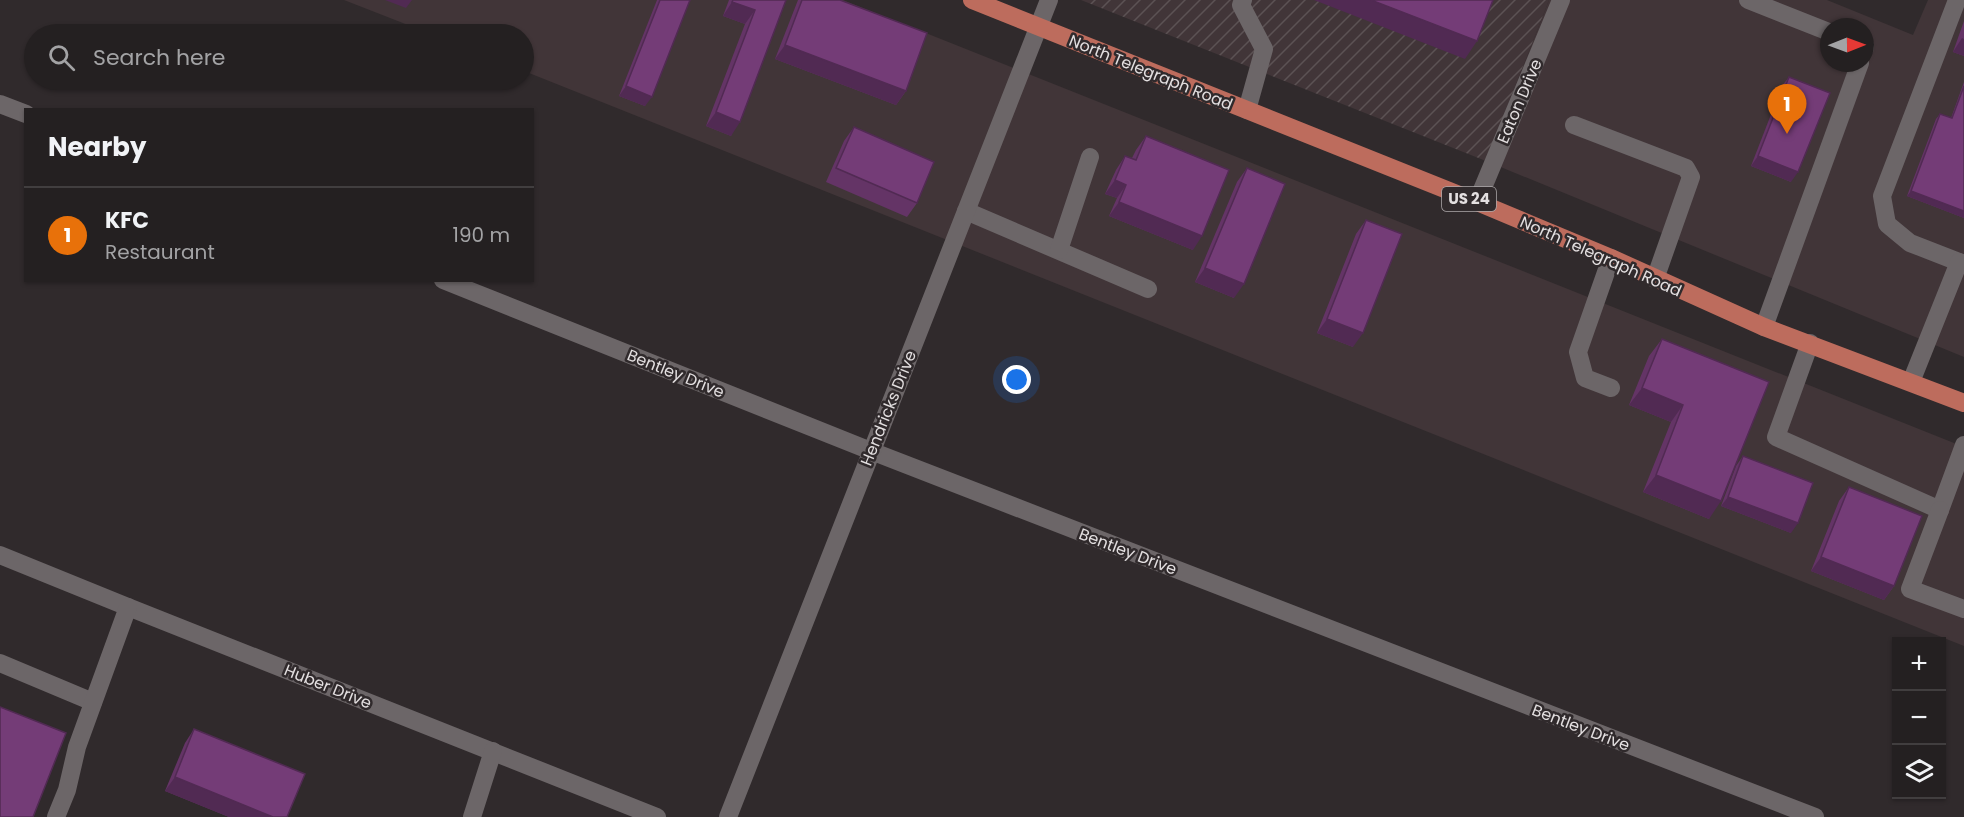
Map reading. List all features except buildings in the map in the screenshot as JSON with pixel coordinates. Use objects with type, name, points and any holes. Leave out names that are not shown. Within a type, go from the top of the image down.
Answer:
[{"type":"main road","name":"North Telegraph Road","points":[[972,0],[1477,202],[1611,258],[1764,327],[1964,403]]},
{"type":"street","name":"Hendricks Drive","points":[[728,817],[1049,0]]},
{"type":"street","points":[[1243,0],[1241,5],[1264,49],[1247,111]]},
{"type":"street","name":"Eaton Drive","points":[[1477,202],[1562,0]]},
{"type":"street","points":[[1748,0],[1820,28]]},
{"type":"street","points":[[1911,382],[1962,263],[1910,243],[1887,224],[1882,196],[1957,0]]},
{"type":"street","points":[[1764,327],[1857,72]]},
{"type":"street","points":[[0,104],[24,113]]},
{"type":"street","points":[[1574,125],[1686,168],[1691,177],[1655,279]]},
{"type":"street","points":[[1059,250],[1090,157]]},
{"type":"street","points":[[966,211],[1149,289]]},
{"type":"street","points":[[1611,258],[1578,352],[1585,378],[1611,387]]},
{"type":"street","name":"Bentley Drive","points":[[448,282],[871,451],[1815,817]]},
{"type":"street","points":[[1810,343],[1776,437],[1940,510]]},
{"type":"street","points":[[1964,445],[1910,589],[1964,609]]},
{"type":"street","name":"Huber Drive","points":[[0,555],[128,608],[493,751],[621,810],[657,817]]},
{"type":"street","points":[[56,817],[67,790],[77,747],[128,608]]},
{"type":"street","points":[[0,663],[93,702]]},
{"type":"street","points":[[471,817],[493,751]]},
{"type":"shaded area","points":[[344,0],[843,0],[1964,447],[1964,646],[534,75],[534,24],[405,24]]},
{"type":"shaded area","points":[[1081,0],[1549,0],[1486,161]]},
{"type":"shaded area","points":[[1549,0],[1827,0],[1871,18],[1820,18],[1820,72],[1874,72],[1874,19],[1913,35],[1928,0],[1964,0],[1964,357],[1486,161]]},
{"type":"place","name":"KFC","points":[[1787,134]]}]
